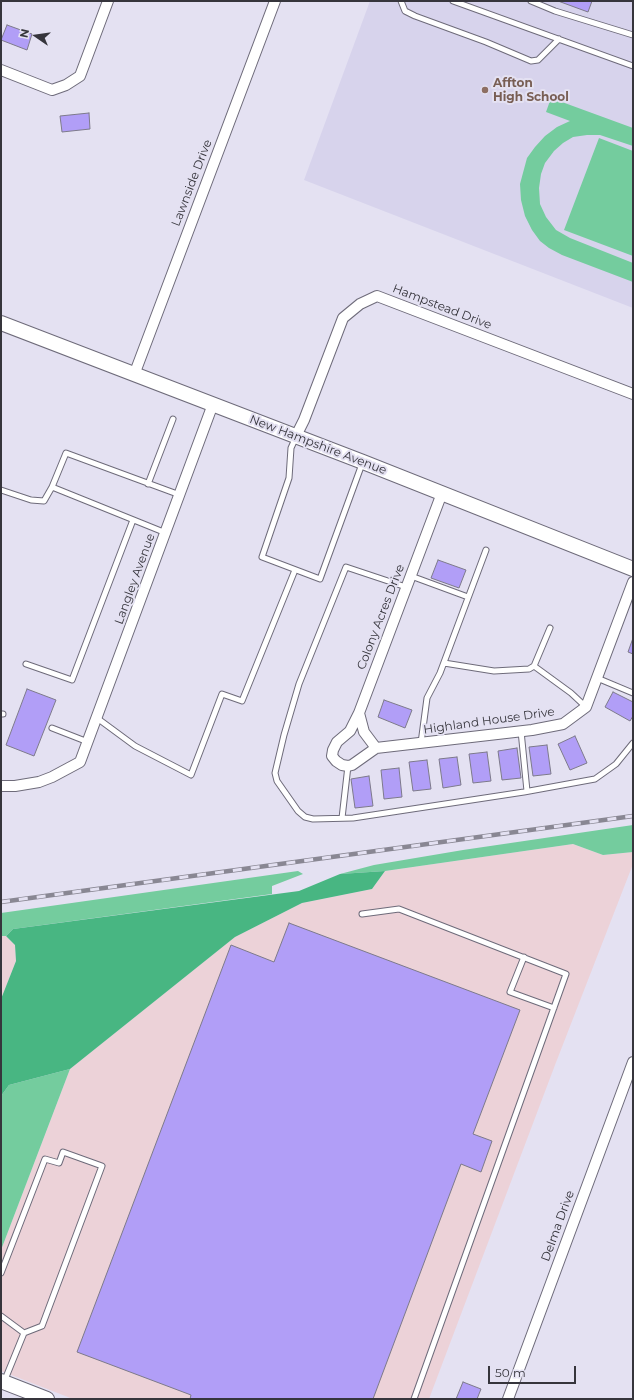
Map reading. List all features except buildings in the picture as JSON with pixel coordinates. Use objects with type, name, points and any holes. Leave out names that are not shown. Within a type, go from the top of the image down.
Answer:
[{"type":"street","points":[[1,70],[52,90],[66,85],[80,76],[108,1]]},
{"type":"street","name":"Lawnside Drive","points":[[134,375],[275,1]]},
{"type":"street","name":"Hampstead Drive","points":[[296,436],[304,420],[343,318],[360,304],[377,296],[633,394]]},
{"type":"street","name":"New Hampshire Avenue","points":[[1,323],[442,492],[633,569]]},
{"type":"street","name":"Langley Avenue","points":[[1,786],[15,786],[39,782],[52,777],[80,762],[213,404]]},
{"type":"street","name":"Colony Acres Drive","points":[[348,766],[342,765],[336,761],[332,756],[333,750],[337,742],[350,731],[359,713],[442,492]]},
{"type":"street","points":[[586,707],[633,582]]},
{"type":"street","name":"Highland House Drive","points":[[376,748],[522,731],[563,724],[586,707]]},
{"type":"street","points":[[348,766],[376,748],[364,732],[359,713]]},
{"type":"street","name":"Delma Drive","points":[[508,1399],[633,1062]]},
{"type":"street","points":[[2,1382],[47,1399]]},
{"type":"lane","points":[[401,1],[405,11],[415,16],[486,42],[531,61],[538,60],[559,39]]},
{"type":"lane","points":[[454,1],[633,66]]},
{"type":"lane","points":[[531,1],[555,11],[633,35]]},
{"type":"lane","points":[[148,484],[172,419]]},
{"type":"lane","points":[[296,436],[291,448],[288,478],[262,557],[295,570],[320,579],[363,462]]},
{"type":"lane","points":[[1,490],[31,500],[44,501],[52,487],[66,453],[180,496]]},
{"type":"lane","points":[[52,487],[166,533]]},
{"type":"lane","points":[[26,664],[72,680],[133,520]]},
{"type":"lane","points":[[421,743],[427,698],[444,663],[486,550]]},
{"type":"lane","points":[[406,587],[346,567],[299,684],[284,735],[275,773],[277,781],[298,811],[305,817],[313,820],[354,818],[595,779],[616,764],[633,743]]},
{"type":"lane","points":[[97,718],[135,746],[191,775],[222,694],[242,701],[295,570]]},
{"type":"lane","points":[[411,576],[468,597]]},
{"type":"lane","points":[[444,663],[494,671],[529,669],[534,666],[550,628]]},
{"type":"lane","points":[[534,666],[571,693],[586,707]]},
{"type":"lane","points":[[597,678],[633,693]]},
{"type":"lane","points":[[52,728],[88,742]]},
{"type":"lane","points":[[522,731],[527,791]]},
{"type":"lane","points":[[342,818],[348,766]]},
{"type":"lane","points":[[362,914],[399,909],[566,974],[414,1399]]},
{"type":"lane","points":[[524,957],[510,992],[554,1008]]},
{"type":"lane","points":[[1,1273],[45,1159],[59,1163],[63,1152],[102,1166],[42,1326],[24,1333],[2,1382]]},
{"type":"lane","points":[[1,1316],[24,1333]]},
{"type":"shaded area","name":"Affton High School","points":[[370,1],[633,1],[633,308],[304,180]]},
{"type":"shaded area","points":[[573,844],[603,855],[633,852],[633,864],[555,1065],[429,1399],[73,1399],[1,1371],[1,1250],[70,1069],[235,937],[302,903],[372,889],[385,871]]},
{"type":"shaded area","points":[[1,936],[6,936],[15,945],[16,961],[1,999]]},
{"type":"green space","points":[[551,98],[633,128],[633,146],[600,135],[573,137],[563,143],[554,151],[545,163],[541,174],[539,188],[540,204],[546,217],[556,230],[570,238],[633,263],[633,282],[562,255],[549,248],[540,241],[532,230],[525,216],[521,200],[520,184],[527,158],[545,136],[557,127],[570,121],[546,112]]},
{"type":"green space","points":[[599,138],[633,151],[633,256],[564,230]]},
{"type":"green space","points":[[633,825],[633,852],[603,855],[573,844],[385,871],[340,874],[374,865],[463,850]]},
{"type":"green space","points":[[298,871],[303,874],[272,886],[272,894],[13,929],[6,936],[1,936],[1,913]]},
{"type":"green space","points":[[385,871],[372,889],[302,903],[235,937],[70,1069],[9,1085],[1,1096],[1,999],[16,961],[15,945],[6,936],[13,929],[299,891],[340,874]]},
{"type":"green space","points":[[70,1069],[1,1250],[1,1096],[9,1085]]},
{"type":"railway","points":[[1,902],[633,816]]},
{"type":"place","name":"Affton High School","points":[[485,90]]}]
